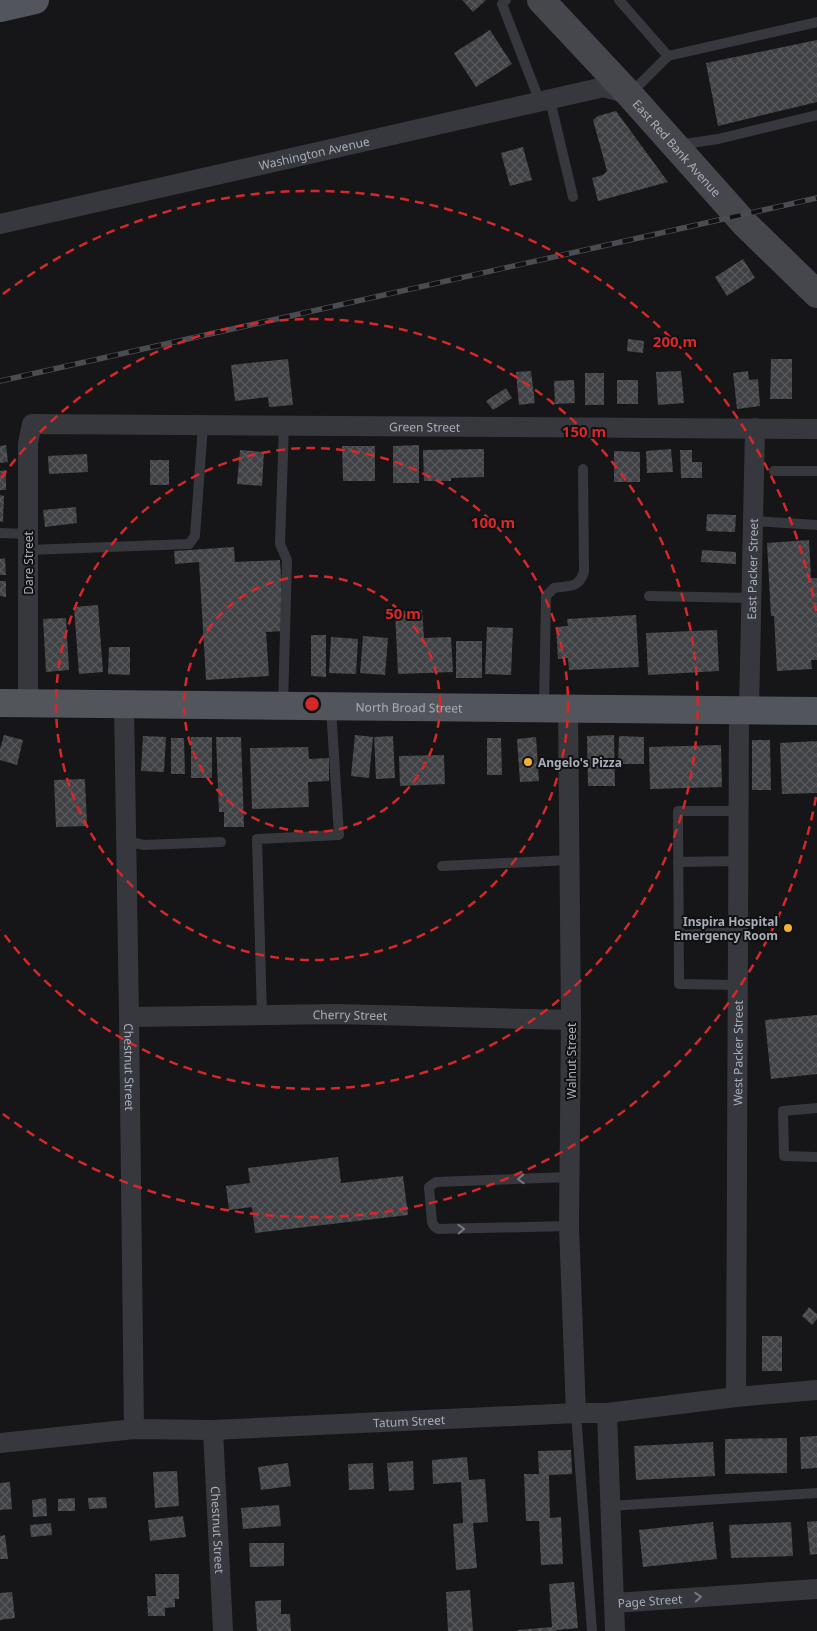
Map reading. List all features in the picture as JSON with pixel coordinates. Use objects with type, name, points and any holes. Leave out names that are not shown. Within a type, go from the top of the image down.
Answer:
[{"type":"main road","points":[[0,8],[35,0]]},
{"type":"main road","name":"North Broad Street","points":[[0,703],[817,711]]},
{"type":"street","name":"East Red Bank Avenue","points":[[542,0],[745,224],[817,294]]},
{"type":"street","name":"Washington Avenue","points":[[0,224],[604,87],[629,94]]},
{"type":"street","name":"Green Street","points":[[32,424],[817,429]]},
{"type":"street","name":"Dare Street","points":[[28,703],[28,443],[32,424]]},
{"type":"street","name":"East Packer Street","points":[[744,710],[752,598],[754,428]]},
{"type":"street","name":"Chestnut Street","points":[[124,705],[134,1429]]},
{"type":"street","name":"Walnut Street","points":[[556,709],[570,860],[569,1226],[576,1413]]},
{"type":"street","name":"West Packer Street","points":[[736,1397],[738,812],[744,710]]},
{"type":"street","name":"Cherry Street","points":[[129,1016],[338,1014],[571,1020]]},
{"type":"street","name":"Tatum Street","points":[[0,1443],[134,1429],[213,1430],[607,1413],[736,1397],[817,1390]]},
{"type":"street","name":"Page Street","points":[[607,1413],[614,1604],[817,1589]]},
{"type":"street","name":"Chestnut Street","points":[[213,1430],[223,1631]]},
{"type":"street","points":[[614,1604],[615,1631]]},
{"type":"lane","points":[[506,0],[502,4],[545,101],[573,197]]},
{"type":"lane","points":[[618,0],[668,56]]},
{"type":"lane","points":[[629,94],[668,56],[817,22]]},
{"type":"lane","points":[[675,146],[718,139],[817,115]]},
{"type":"lane","points":[[0,533],[28,542],[189,544],[195,536],[203,425]]},
{"type":"lane","points":[[283,706],[287,560],[280,544],[284,425]]},
{"type":"lane","points":[[556,709],[546,596],[554,588],[574,586],[581,581],[584,572],[583,470]]},
{"type":"lane","points":[[774,471],[817,470]]},
{"type":"lane","points":[[753,521],[817,525]]},
{"type":"lane","points":[[650,596],[752,598]]},
{"type":"lane","points":[[262,1015],[257,839],[339,835],[331,707]]},
{"type":"lane","points":[[737,985],[679,984],[678,811],[738,812]]},
{"type":"lane","points":[[126,841],[144,845],[221,842]]},
{"type":"lane","points":[[442,866],[570,860]]},
{"type":"lane","points":[[678,862],[738,861]]},
{"type":"lane","points":[[679,935],[738,932]]},
{"type":"lane","points":[[817,1108],[783,1111],[784,1156],[817,1157]]},
{"type":"lane","points":[[569,1226],[438,1229],[432,1222],[429,1187],[436,1182],[570,1177]]},
{"type":"lane","points":[[576,1413],[592,1631]]},
{"type":"lane","points":[[610,1506],[817,1493]]},
{"type":"building","points":[[462,0],[486,0],[473,12]]},
{"type":"building","points":[[490,30],[512,64],[476,87],[454,53]]},
{"type":"building","points":[[817,40],[817,102],[718,126],[706,63]]},
{"type":"building","points":[[616,111],[668,182],[598,201],[592,178],[603,175],[607,171],[593,120],[598,116]]},
{"type":"building","points":[[523,147],[532,180],[510,186],[501,153]]},
{"type":"building","points":[[743,259],[755,278],[727,296],[715,277]]},
{"type":"building","points":[[628,339],[644,341],[643,353],[627,351]]},
{"type":"building","points":[[288,359],[293,405],[269,407],[268,397],[235,401],[231,365]]},
{"type":"building","points":[[771,359],[792,359],[792,399],[770,399]]},
{"type":"building","points":[[531,371],[535,403],[519,405],[516,372]]},
{"type":"building","points":[[681,371],[684,403],[658,405],[656,372]]},
{"type":"building","points":[[748,371],[749,380],[758,379],[760,406],[737,409],[733,373]]},
{"type":"building","points":[[585,373],[604,373],[604,405],[585,405]]},
{"type":"building","points":[[574,380],[575,403],[555,404],[554,381]]},
{"type":"building","points":[[617,380],[638,380],[638,404],[617,404]]},
{"type":"building","points":[[506,388],[512,398],[493,410],[486,401]]},
{"type":"building","points":[[6,445],[8,462],[0,463],[0,446]]},
{"type":"building","points":[[419,445],[419,483],[393,483],[393,446]]},
{"type":"building","points":[[342,446],[375,446],[375,481],[343,481]]},
{"type":"building","points":[[484,449],[484,477],[451,478],[451,481],[424,481],[423,450]]},
{"type":"building","points":[[671,449],[673,472],[647,473],[646,451]]},
{"type":"building","points":[[240,450],[264,452],[262,486],[237,484]]},
{"type":"building","points":[[680,450],[692,450],[692,462],[702,462],[702,478],[681,478]]},
{"type":"building","points":[[614,451],[640,452],[640,482],[614,482]]},
{"type":"building","points":[[87,454],[88,472],[49,474],[48,456]]},
{"type":"building","points":[[150,460],[169,460],[169,485],[150,485]]},
{"type":"building","points":[[6,470],[6,490],[0,490],[0,471]]},
{"type":"building","points":[[0,495],[4,496],[3,522],[0,521]]},
{"type":"building","points":[[76,507],[77,523],[45,527],[43,510]]},
{"type":"building","points":[[707,514],[736,515],[735,532],[706,531]]},
{"type":"building","points":[[809,540],[811,578],[817,578],[817,660],[811,660],[812,669],[777,671],[774,616],[771,616],[767,543]]},
{"type":"building","points":[[234,547],[235,562],[280,560],[284,631],[266,632],[269,676],[206,680],[199,562],[175,564],[174,551]]},
{"type":"building","points":[[702,550],[736,552],[736,564],[701,562]]},
{"type":"building","points":[[5,558],[6,575],[0,575],[0,559]]},
{"type":"building","points":[[0,581],[6,581],[6,597],[0,596]]},
{"type":"building","points":[[98,605],[103,672],[79,674],[74,607]]},
{"type":"building","points":[[422,610],[424,638],[451,637],[453,672],[398,674],[395,611]]},
{"type":"building","points":[[636,615],[639,667],[569,670],[568,658],[558,659],[556,627],[568,626],[567,619]]},
{"type":"building","points":[[66,618],[69,670],[46,672],[43,619]]},
{"type":"building","points":[[487,627],[513,628],[511,675],[485,674]]},
{"type":"building","points":[[717,630],[719,671],[648,675],[646,633]]},
{"type":"building","points":[[311,635],[326,635],[326,677],[311,676]]},
{"type":"building","points":[[363,636],[388,638],[385,675],[360,673]]},
{"type":"building","points":[[331,637],[358,639],[356,674],[329,673]]},
{"type":"building","points":[[456,641],[482,641],[482,678],[456,678]]},
{"type":"building","points":[[109,647],[130,647],[130,675],[108,674]]},
{"type":"building","points":[[4,735],[23,740],[17,765],[0,760],[0,749]]},
{"type":"building","points":[[355,735],[373,737],[369,778],[351,776]]},
{"type":"building","points":[[614,735],[615,786],[588,786],[587,736]]},
{"type":"building","points":[[143,736],[166,737],[164,772],[141,771]]},
{"type":"building","points":[[393,736],[395,778],[376,779],[374,737]]},
{"type":"building","points":[[619,736],[644,737],[644,764],[618,764]]},
{"type":"building","points":[[191,737],[212,737],[212,778],[191,778]]},
{"type":"building","points":[[216,737],[241,737],[244,827],[224,827],[224,812],[219,812]]},
{"type":"building","points":[[536,737],[539,781],[520,782],[517,739]]},
{"type":"building","points":[[171,738],[184,738],[185,774],[171,774]]},
{"type":"building","points":[[487,738],[501,738],[502,775],[487,775]]},
{"type":"building","points":[[752,740],[770,740],[771,790],[752,790]]},
{"type":"building","points":[[817,741],[817,793],[782,794],[780,743]]},
{"type":"building","points":[[721,745],[722,787],[650,789],[649,747]]},
{"type":"building","points":[[308,747],[309,759],[329,758],[329,781],[308,782],[309,807],[252,809],[250,748]]},
{"type":"building","points":[[444,755],[445,784],[400,786],[399,756]]},
{"type":"building","points":[[85,779],[87,826],[56,827],[54,780]]},
{"type":"building","points":[[817,1015],[817,1074],[771,1079],[765,1020]]},
{"type":"building","points":[[338,1157],[341,1183],[403,1176],[408,1215],[255,1233],[252,1207],[229,1210],[226,1186],[250,1183],[248,1168]]},
{"type":"building","points":[[809,1307],[817,1314],[817,1319],[812,1325],[802,1316]]},
{"type":"building","points":[[762,1336],[782,1336],[782,1371],[762,1371]]},
{"type":"building","points":[[817,1436],[817,1468],[801,1469],[800,1437]]},
{"type":"building","points":[[787,1438],[787,1473],[725,1474],[725,1439]]},
{"type":"building","points":[[713,1442],[715,1476],[636,1480],[634,1446]]},
{"type":"building","points":[[571,1450],[572,1474],[549,1475],[550,1518],[561,1517],[563,1564],[541,1565],[539,1521],[526,1521],[524,1474],[539,1474],[538,1451]]},
{"type":"building","points":[[467,1457],[469,1480],[485,1479],[488,1522],[473,1523],[477,1568],[456,1570],[453,1524],[463,1523],[461,1482],[433,1484],[432,1460]]},
{"type":"building","points":[[413,1461],[414,1490],[389,1491],[387,1463]]},
{"type":"building","points":[[288,1463],[291,1486],[261,1490],[258,1467]]},
{"type":"building","points":[[373,1463],[374,1489],[349,1490],[348,1464]]},
{"type":"building","points":[[177,1471],[179,1506],[155,1508],[153,1472]]},
{"type":"building","points":[[10,1482],[12,1509],[0,1510],[0,1483]]},
{"type":"building","points":[[106,1497],[107,1508],[89,1509],[88,1498]]},
{"type":"building","points":[[46,1498],[47,1516],[33,1517],[32,1500]]},
{"type":"building","points":[[75,1498],[75,1511],[58,1511],[58,1499]]},
{"type":"building","points":[[279,1505],[281,1526],[243,1529],[241,1508]]},
{"type":"building","points":[[183,1516],[186,1537],[150,1541],[148,1520]]},
{"type":"building","points":[[817,1521],[817,1554],[810,1555],[807,1522]]},
{"type":"building","points":[[713,1522],[717,1559],[643,1567],[639,1530]]},
{"type":"building","points":[[791,1522],[793,1556],[731,1558],[729,1525]]},
{"type":"building","points":[[51,1523],[52,1535],[31,1537],[30,1525]]},
{"type":"building","points":[[5,1535],[8,1559],[0,1559],[0,1536]]},
{"type":"building","points":[[249,1543],[284,1543],[284,1566],[250,1567]]},
{"type":"building","points":[[155,1574],[179,1574],[179,1599],[175,1599],[175,1607],[165,1608],[165,1616],[148,1616],[147,1596],[156,1596]]},
{"type":"building","points":[[574,1582],[578,1628],[557,1631],[518,1631],[552,1627],[549,1584]]},
{"type":"building","points":[[470,1590],[473,1631],[448,1631],[446,1592]]},
{"type":"building","points":[[12,1592],[15,1618],[0,1620],[0,1593]]},
{"type":"building","points":[[281,1600],[281,1614],[290,1614],[291,1631],[257,1631],[255,1601]]},
{"type":"railway","points":[[0,381],[817,198]]},
{"type":"place","name":"Angelo's Pizza","points":[[528,762]]},
{"type":"place","name":"Inspira Hospital Emergency Room","points":[[788,928]]}]
